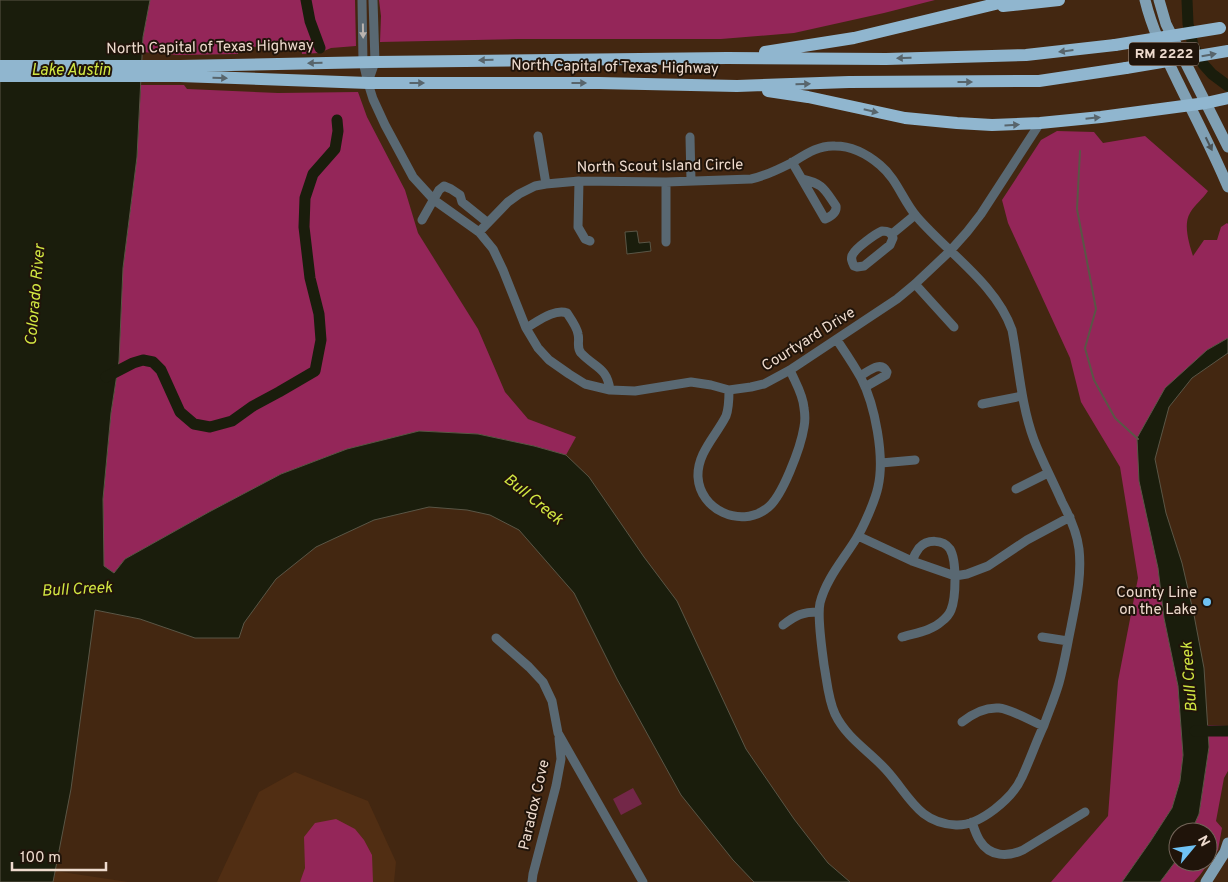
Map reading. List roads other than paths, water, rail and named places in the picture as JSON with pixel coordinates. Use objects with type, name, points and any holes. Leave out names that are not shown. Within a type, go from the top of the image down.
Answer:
[{"type":"highway","points":[[727,58],[854,38],[1012,0]]},
{"type":"highway","points":[[966,11],[1059,0]]},
{"type":"highway","name":"North Capital of Texas Highway","points":[[0,76],[180,71],[369,62],[727,58],[886,59],[1026,56],[1115,45],[1224,27]]},
{"type":"highway","name":"North Capital of Texas Highway","points":[[0,66],[180,71],[368,82],[737,86],[849,82],[1040,81],[1228,51]]},
{"type":"highway","points":[[737,86],[808,97],[905,118],[992,125],[1101,118],[1217,101]]},
{"type":"main road","name":"RM 2222","points":[[1144,0],[1162,50],[1218,161],[1227,185]]},
{"type":"main road","name":"RM 2222","points":[[1160,0],[1166,24],[1217,101],[1228,147]]},
{"type":"main road","points":[[1206,882],[1225,852],[1228,843]]},
{"type":"street","points":[[362,0],[369,62]]},
{"type":"street","points":[[368,82],[373,0]]},
{"type":"street","name":"Courtyard Drive","points":[[368,82],[373,99],[413,177],[434,200],[479,232],[493,250],[504,270],[526,328],[538,348],[549,360],[585,384],[610,390],[635,392],[691,382],[730,390],[764,384],[837,340],[897,299],[950,251],[981,214],[1040,123]]},
{"type":"street","points":[[538,136],[546,184]]},
{"type":"street","points":[[690,137],[691,181]]},
{"type":"street","name":"North Scout Island Circle","points":[[479,232],[508,203],[519,194],[534,186],[579,181],[666,182],[751,179],[761,177],[816,149],[825,146],[835,146],[860,152],[871,158],[890,174],[915,215],[992,293],[1007,317],[1012,330],[1026,418],[1048,473],[1070,517],[1079,548],[1080,571],[1079,588],[1060,681],[1020,782],[1003,802],[972,822]]},
{"type":"street","points":[[792,162],[825,219],[828,218],[836,210],[836,206],[822,186],[802,179]]},
{"type":"street","points":[[579,181],[578,227],[585,239],[590,241]]},
{"type":"street","points":[[666,182],[666,242]]},
{"type":"street","points":[[422,220],[439,190],[444,186],[460,195],[462,202],[488,223]]},
{"type":"street","points":[[892,234],[915,215]]},
{"type":"street","points":[[882,231],[892,234],[893,238],[890,245],[864,266],[854,266],[853,253],[882,231]]},
{"type":"street","points":[[915,284],[954,327]]},
{"type":"street","points":[[526,328],[557,311],[567,313],[579,336],[578,348],[580,353],[604,372],[609,380],[610,390]]},
{"type":"street","points":[[837,340],[865,387],[880,442],[881,464],[878,488],[858,536],[835,569],[821,601],[819,612],[823,654],[834,713],[851,737],[885,769],[918,810],[925,816],[947,823],[958,825],[972,822],[981,844],[993,853],[1002,855],[1017,853],[1085,812]]},
{"type":"street","points":[[860,376],[878,366],[886,368],[888,372],[865,387]]},
{"type":"street","points":[[730,390],[726,414],[704,450],[698,477],[701,491],[710,504],[718,510],[730,516],[753,516],[767,509],[776,498],[788,477],[804,427],[804,408],[801,394],[790,370]]},
{"type":"street","points":[[982,404],[1022,396]]},
{"type":"street","points":[[881,464],[915,460]]},
{"type":"street","points":[[1016,489],[1048,473]]},
{"type":"street","points":[[858,536],[912,561],[955,576],[967,574],[988,566],[1027,540],[1070,517]]},
{"type":"street","points":[[902,637],[932,628],[946,618],[951,611],[954,601],[954,564],[949,548],[938,541],[925,542],[912,561]]},
{"type":"street","points":[[782,624],[806,612],[819,612]]},
{"type":"street","points":[[1042,636],[1068,641]]},
{"type":"street","name":"Paradox Cove","points":[[496,638],[543,682],[552,701],[558,733],[561,758],[556,786],[532,882]]},
{"type":"street","points":[[962,722],[973,713],[998,708],[1043,726]]},
{"type":"street","points":[[558,733],[643,882]]},
{"type":"water","name":"Lake Austin","points":[[0,0],[150,0],[143,37],[137,157],[123,268],[119,361],[111,413],[103,499],[104,566],[114,573],[125,559],[281,474],[347,449],[419,431],[478,434],[566,455],[589,477],[677,601],[746,749],[794,819],[828,863],[850,882],[754,882],[733,860],[681,795],[617,679],[574,593],[519,530],[490,515],[467,510],[429,507],[374,520],[316,547],[276,579],[244,623],[239,638],[195,638],[140,619],[95,610],[71,789],[53,882],[0,882]]},
{"type":"water","points":[[637,231],[639,243],[650,242],[651,251],[627,254],[625,232]]},
{"type":"water","name":"Bull Creek","points":[[1228,338],[1228,353],[1192,378],[1169,407],[1155,459],[1166,513],[1182,563],[1204,668],[1209,747],[1199,814],[1195,822],[1168,822],[1168,871],[1160,882],[1122,882],[1172,808],[1180,781],[1183,755],[1178,686],[1164,618],[1158,568],[1139,481],[1137,438],[1165,388],[1207,350]]},
{"type":"waterway","points":[[306,0],[310,21],[320,48]]},
{"type":"waterway","points":[[1187,0],[1188,24],[1193,45],[1203,64],[1212,74],[1228,86]]},
{"type":"waterway","points":[[106,377],[133,363],[143,360],[153,362],[161,370],[180,412],[194,424],[210,427],[232,421],[253,406],[315,371],[321,340],[319,314],[310,278],[304,227],[305,198],[313,174],[335,149],[338,131],[337,120]]},
{"type":"waterway","points":[[1080,151],[1077,209],[1096,309],[1085,348],[1094,380],[1115,418],[1138,439]]},
{"type":"waterway","points":[[1195,731],[1228,731]]},
{"type":"place","name":"County Line on the Lake","points":[[1207,602]]},
{"type":"water label","name":"Colorado River","points":[[36,295]]}]
